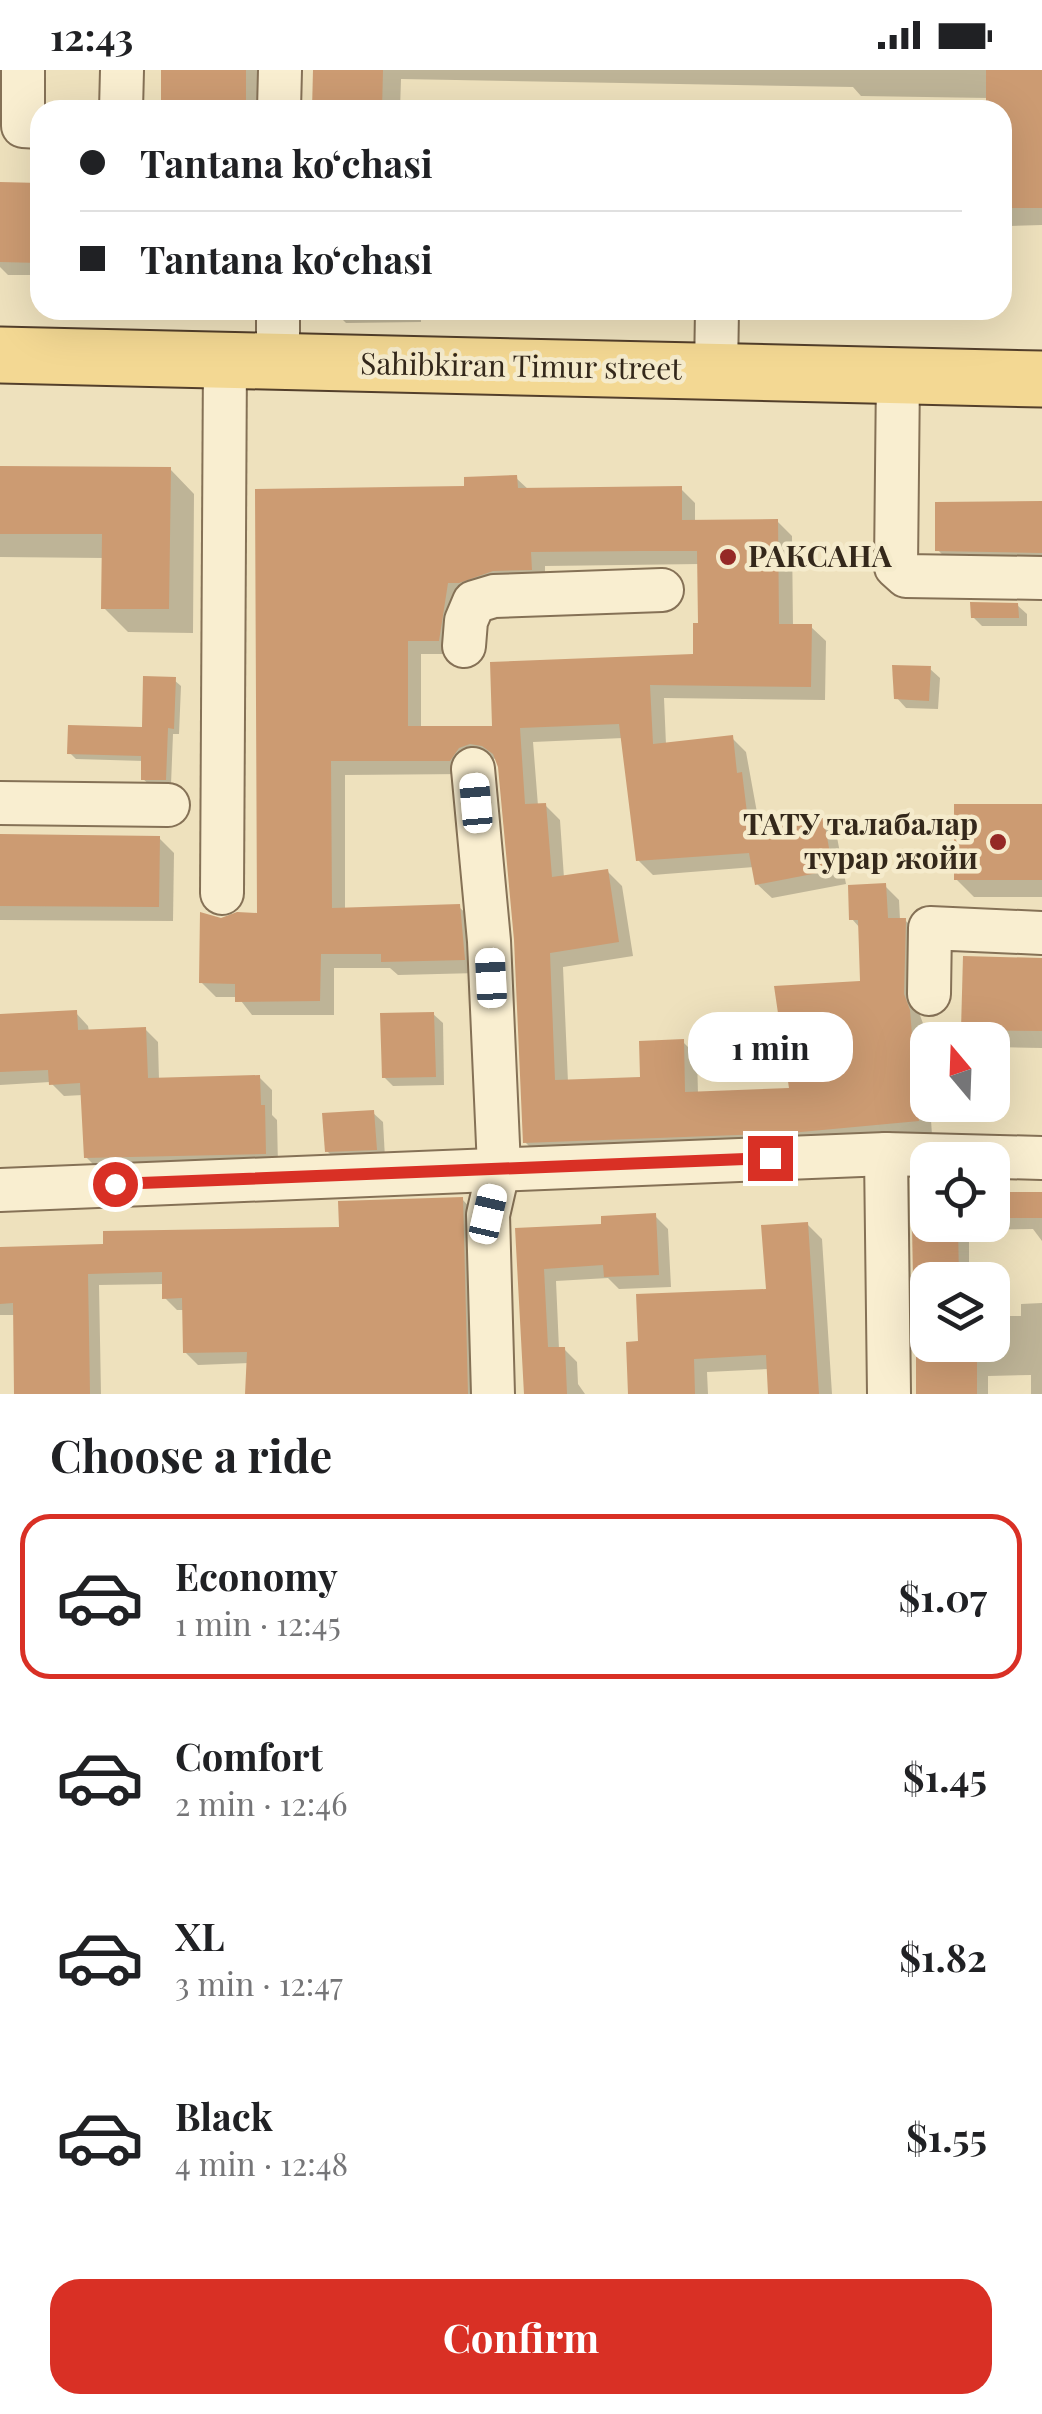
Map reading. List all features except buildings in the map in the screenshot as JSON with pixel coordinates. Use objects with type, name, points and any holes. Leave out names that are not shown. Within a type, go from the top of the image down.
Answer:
[{"type":"main road","name":"Sahibkiran Timur street","points":[[0,355],[260,343],[716,372],[1042,379]]},
{"type":"street","points":[[21,126],[23,70]]},
{"type":"street","points":[[121,100],[122,70]]},
{"type":"street","points":[[279,100],[280,70]]},
{"type":"street","points":[[716,372],[718,320]]},
{"type":"street","points":[[222,894],[260,343]]},
{"type":"street","points":[[898,375],[896,567],[900,573],[1042,578]]},
{"type":"street","points":[[464,646],[466,622],[474,602],[494,596],[662,590]]},
{"type":"street","points":[[473,769],[489,941],[499,1167],[488,1214],[493,1394]]},
{"type":"street","points":[[0,803],[168,805]]},
{"type":"street","points":[[929,994],[930,928],[1042,933]]},
{"type":"street","points":[[886,1154],[890,1394]]},
{"type":"street","points":[[0,1190],[886,1154],[1042,1158]]},
{"type":"place","name":"РАКСАНА","points":[[728,557]]},
{"type":"place","name":"ТАТУ талабалар турар жойи","points":[[998,842]]},
{"type":"route","points":[[115,1184],[770,1158]]}]
